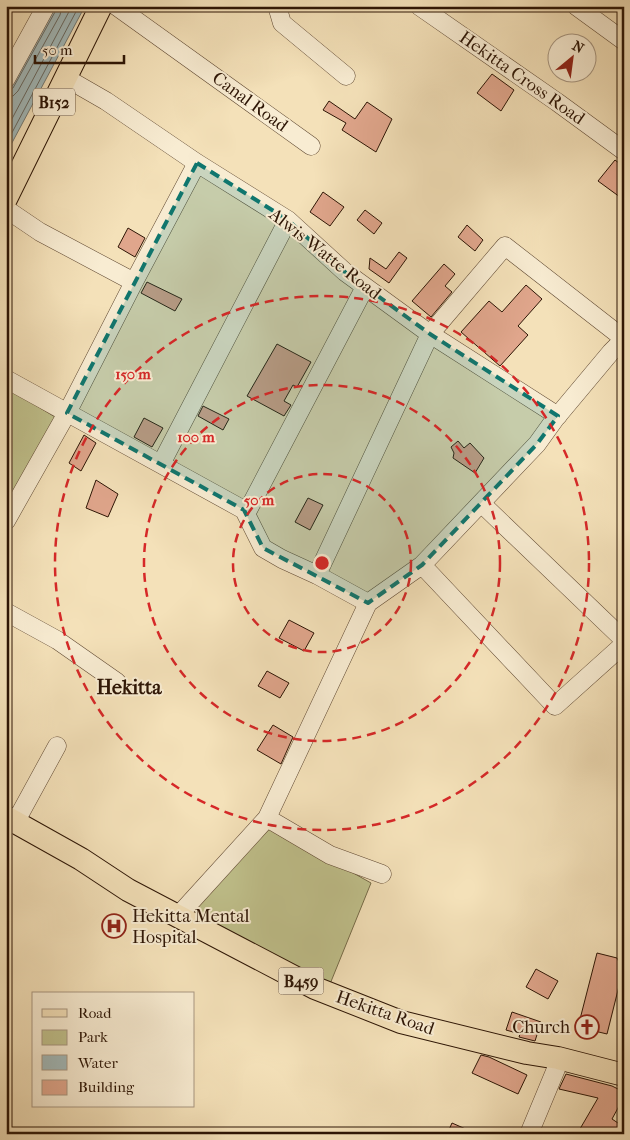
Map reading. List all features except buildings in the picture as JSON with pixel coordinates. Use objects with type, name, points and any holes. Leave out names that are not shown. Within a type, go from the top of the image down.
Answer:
[{"type":"main road","name":"B152","points":[[6,199],[102,6]]},
{"type":"main road","name":"Hekitta Road","points":[[11,819],[81,859],[128,890],[315,988],[401,1022],[624,1075]]},
{"type":"street","points":[[6,79],[46,6]]},
{"type":"street","name":"Canal Road","points":[[116,6],[310,146]]},
{"type":"street","points":[[277,6],[282,23],[346,76]]},
{"type":"street","name":"Hekitta Cross Road","points":[[420,6],[624,151]]},
{"type":"street","points":[[576,6],[624,41]]},
{"type":"street","name":"Alwis Watte Road","points":[[66,78],[106,101],[197,163],[288,220],[345,272],[430,334],[558,416]]},
{"type":"street","points":[[6,521],[67,413],[197,163]]},
{"type":"street","points":[[6,209],[40,232],[134,282]]},
{"type":"street","points":[[161,464],[288,220]]},
{"type":"street","points":[[177,917],[267,818],[368,603],[422,565],[537,444],[623,339],[505,246],[430,334],[317,575]]},
{"type":"street","points":[[246,514],[366,287]]},
{"type":"street","points":[[6,379],[244,510],[262,548],[368,603]]},
{"type":"street","points":[[481,503],[624,640]]},
{"type":"street","points":[[422,565],[555,706],[624,644]]},
{"type":"street","points":[[6,612],[57,640],[117,682]]},
{"type":"street","points":[[11,819],[56,746]]},
{"type":"street","points":[[267,818],[330,855],[382,874]]},
{"type":"street","points":[[529,1134],[556,1069],[558,1058]]},
{"type":"highlighted area","points":[[197,163],[288,220],[345,272],[430,334],[558,416],[537,444],[422,565],[368,603],[263,548],[244,510],[67,413]]},
{"type":"green space","points":[[6,387],[55,417],[6,504]]},
{"type":"green space","points":[[272,827],[371,883],[330,984],[189,915],[264,830]]},
{"type":"water","points":[[52,6],[85,6],[6,154],[6,89]]},
{"type":"place","name":"Hekitta Mental Hospital","points":[[114,926]]},
{"type":"place","name":"Church","points":[[587,1027]]},
{"type":"district","name":"Hekitta","points":[[129,687]]}]
